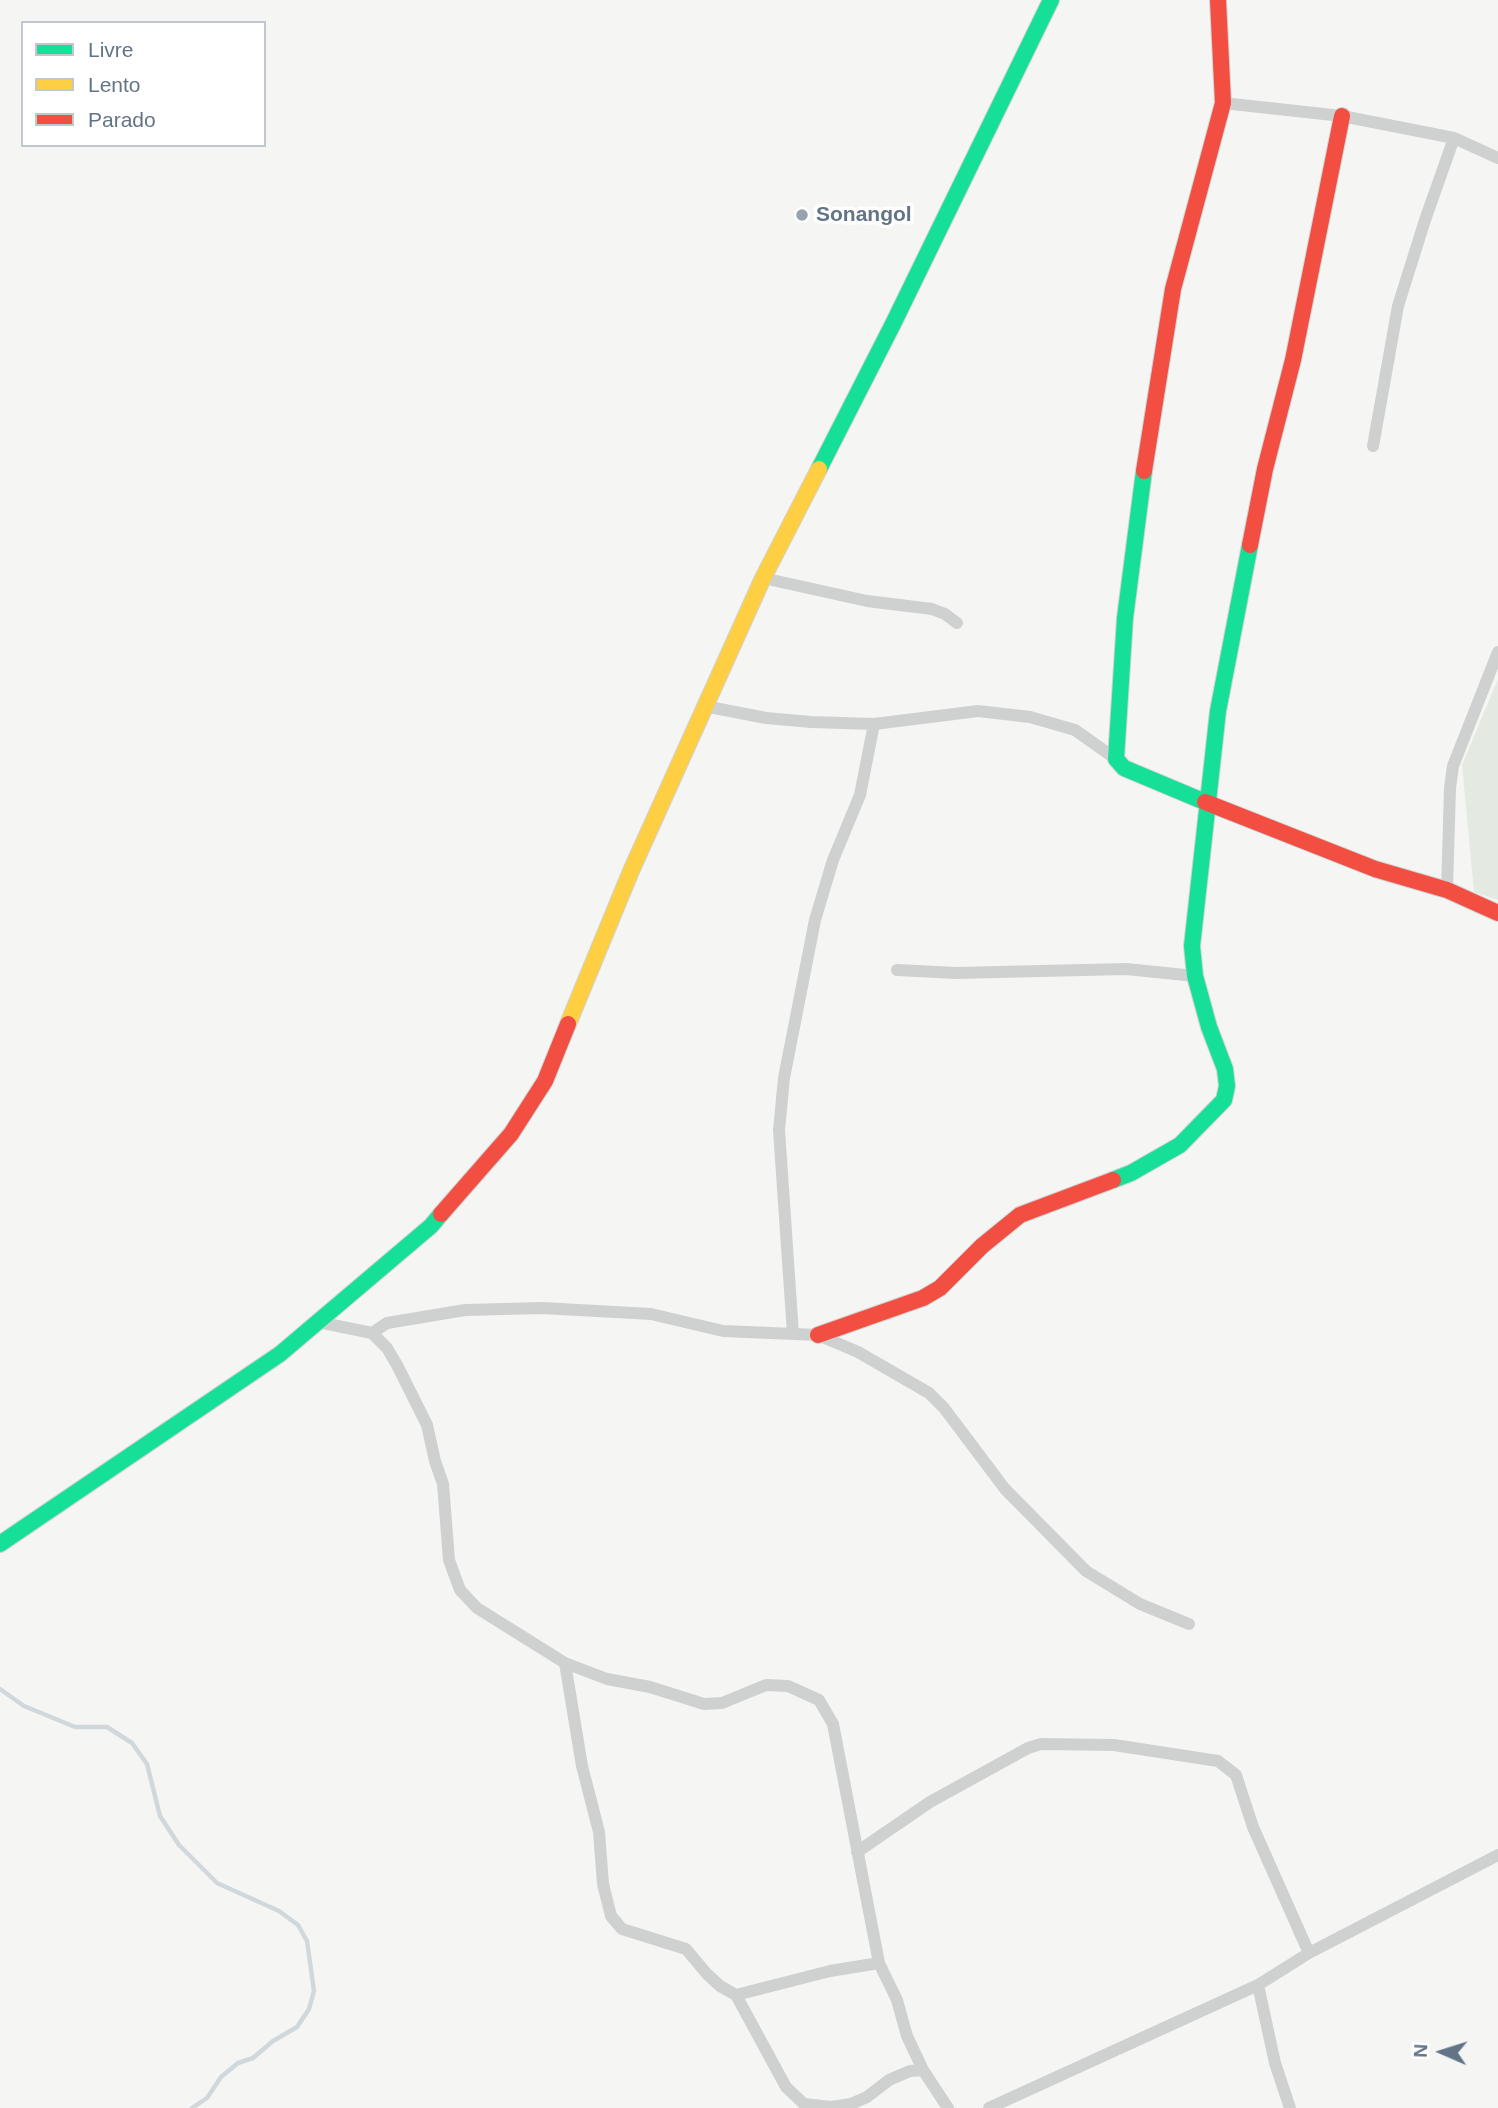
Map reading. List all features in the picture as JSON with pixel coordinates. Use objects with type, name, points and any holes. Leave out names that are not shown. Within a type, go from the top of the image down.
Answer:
[{"type":"street","points":[[0,1544],[280,1354],[431,1226],[511,1134],[545,1082],[631,871],[763,579],[899,312],[1051,0]]},
{"type":"street","points":[[1116,759],[1125,618],[1149,436],[1173,289],[1223,103],[1219,0]]},
{"type":"street","points":[[1223,103],[1342,116],[1454,138],[1498,158]]},
{"type":"street","points":[[818,1335],[923,1298],[940,1288],[982,1246],[1020,1215],[1131,1173],[1180,1145],[1224,1100],[1227,1086],[1225,1069],[1209,1027],[1195,976],[1192,946],[1218,711],[1265,469],[1293,360],[1342,116]]},
{"type":"street","points":[[1373,446],[1398,306],[1454,138]]},
{"type":"street","points":[[763,579],[867,601],[932,609],[957,623]]},
{"type":"street","points":[[1447,890],[1452,765],[1498,652]]},
{"type":"street","points":[[704,706],[789,720],[874,724],[978,711],[1030,717],[1075,730],[1116,759],[1124,768],[1375,869],[1447,890],[1498,913]]},
{"type":"street","points":[[793,1334],[779,1130],[784,1078],[815,920],[834,860],[860,794],[874,724]]},
{"type":"street","points":[[897,970],[956,972],[1126,969],[1195,976]]},
{"type":"street","points":[[372,1334],[387,1324],[465,1310],[542,1308],[651,1314],[723,1331],[818,1335],[858,1352],[929,1393],[944,1408],[1005,1489],[1086,1571],[1140,1604],[1189,1624]]},
{"type":"street","points":[[318,1322],[372,1334],[387,1348],[397,1365],[427,1425],[443,1485],[449,1560],[460,1590],[477,1608],[565,1663],[607,1679],[650,1687],[704,1704],[722,1703],[766,1685],[788,1686],[819,1700],[833,1724],[879,1963],[897,2000],[907,2036],[923,2070],[948,2108]]},
{"type":"street","points":[[565,1663],[582,1766],[599,1832],[603,1884],[611,1916],[622,1929],[686,1949],[720,1986],[736,1995],[786,2087],[804,2104],[831,2107],[851,2104],[867,2097],[889,2080],[910,2071],[923,2070]]},
{"type":"street","points":[[857,1852],[930,1802],[1028,1748],[1041,1744],[1114,1745],[1218,1761],[1236,1774],[1253,1827],[1309,1953]]},
{"type":"street","points":[[989,2108],[1258,1985],[1309,1953],[1498,1855]]},
{"type":"street","points":[[736,1995],[830,1971],[879,1963]]},
{"type":"street","points":[[1258,1985],[1275,2063],[1290,2108]]},
{"type":"shaded area","points":[[1498,679],[1498,900],[1474,892],[1462,765]]},
{"type":"waterway","points":[[0,1689],[24,1706],[75,1727],[107,1727],[132,1743],[147,1764],[160,1816],[179,1845],[217,1883],[279,1911],[298,1925],[307,1941],[314,1991],[309,2009],[297,2027],[273,2041],[253,2058],[238,2063],[221,2077],[207,2098],[192,2108]]},
{"type":"traffic: fast","points":[[819,469],[1051,0]]},
{"type":"traffic: fast","points":[[1144,471],[1125,618],[1116,759],[1124,768],[1205,802]]},
{"type":"traffic: fast","points":[[1113,1180],[1131,1173],[1180,1145],[1224,1100],[1227,1086],[1225,1069],[1209,1027],[1195,976],[1192,946],[1218,711],[1250,545]]},
{"type":"traffic: fast","points":[[0,1544],[280,1354],[431,1226],[441,1214]]},
{"type":"traffic: slow","points":[[568,1024],[631,871],[763,578],[819,469]]},
{"type":"traffic: jam","points":[[1144,471],[1173,289],[1223,103],[1218,0]]},
{"type":"traffic: jam","points":[[1250,545],[1265,469],[1293,360],[1342,116]]},
{"type":"traffic: jam","points":[[1205,802],[1375,869],[1447,890],[1498,913]]},
{"type":"traffic: jam","points":[[441,1214],[511,1134],[545,1081],[568,1024]]},
{"type":"traffic: jam","points":[[818,1335],[923,1298],[940,1288],[982,1246],[1020,1215],[1113,1180]]},
{"type":"place","name":"Sonangol","points":[[802,215]]}]
